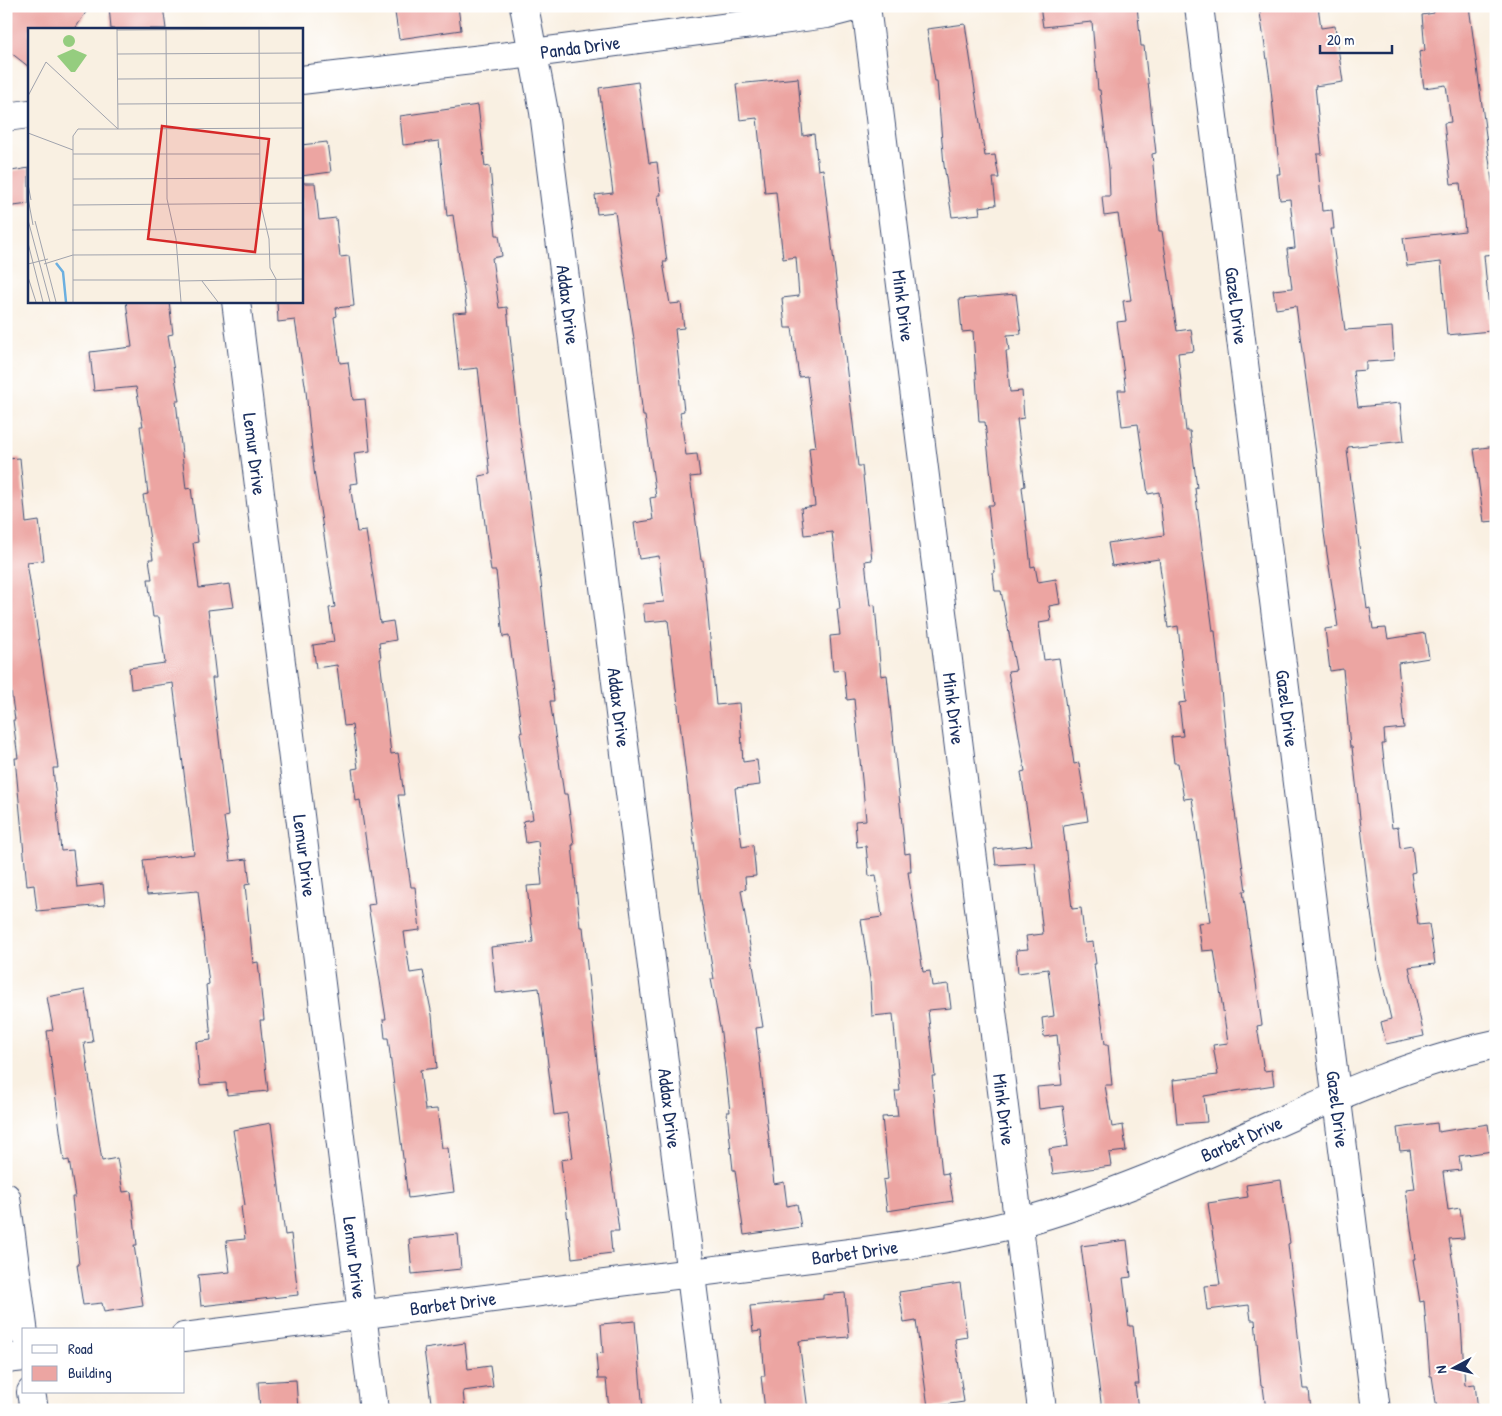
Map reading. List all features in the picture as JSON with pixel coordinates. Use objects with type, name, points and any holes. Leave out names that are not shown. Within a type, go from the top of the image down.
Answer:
[{"type":"street","name":"Addax Drive","points":[[524,6],[544,112],[708,1410]]},
{"type":"street","name":"Panda Drive","points":[[302,80],[533,54],[827,14],[858,6]]},
{"type":"street","name":"Mink Drive","points":[[866,6],[1042,1410]]},
{"type":"street","name":"Gazel Drive","points":[[1199,6],[1376,1410]]},
{"type":"street","points":[[6,117],[28,114]]},
{"type":"street","name":"Lemur Drive","points":[[236,302],[374,1410]]},
{"type":"street","name":"Barbet Drive","points":[[185,1337],[691,1274],[947,1239],[1018,1223],[1077,1205],[1155,1176],[1338,1097],[1404,1071],[1462,1052],[1496,1044]]},
{"type":"street","points":[[6,1197],[23,1328]]},
{"type":"street","points":[[6,1359],[22,1356]]},
{"type":"street","points":[[31,1394],[34,1410]]},
{"type":"building","points":[[6,6],[90,6],[76,28],[28,28],[28,66],[6,49]]},
{"type":"building","points":[[109,6],[163,6],[166,28],[111,28]]},
{"type":"building","points":[[394,6],[458,6],[461,30],[399,39]]},
{"type":"building","points":[[1040,6],[1137,6],[1141,46],[1144,46],[1156,153],[1152,154],[1159,231],[1162,231],[1177,331],[1191,329],[1194,351],[1178,353],[1186,431],[1190,431],[1203,555],[1213,631],[1215,631],[1229,769],[1246,891],[1243,891],[1262,1025],[1257,1026],[1264,1071],[1272,1070],[1274,1085],[1204,1096],[1207,1122],[1177,1124],[1173,1080],[1218,1075],[1213,1045],[1228,1043],[1214,950],[1202,951],[1198,923],[1210,922],[1192,798],[1184,799],[1178,763],[1174,763],[1171,737],[1183,736],[1179,703],[1186,702],[1178,626],[1168,628],[1159,559],[1112,566],[1108,543],[1164,535],[1159,492],[1148,494],[1138,424],[1122,426],[1118,390],[1126,390],[1117,322],[1126,321],[1123,301],[1131,300],[1118,214],[1104,216],[1102,196],[1110,196],[1109,169],[1100,90],[1098,90],[1092,22],[1043,27]]},
{"type":"building","points":[[1259,6],[1318,6],[1321,28],[1335,26],[1343,82],[1315,86],[1322,154],[1317,154],[1322,211],[1332,210],[1334,229],[1331,229],[1345,330],[1392,327],[1394,360],[1366,362],[1366,370],[1353,371],[1358,407],[1400,403],[1404,441],[1348,447],[1347,450],[1367,609],[1370,608],[1373,629],[1386,628],[1388,639],[1425,633],[1429,658],[1398,663],[1404,728],[1384,730],[1385,744],[1382,744],[1392,828],[1398,827],[1400,848],[1412,846],[1415,872],[1411,873],[1418,925],[1429,924],[1435,964],[1409,967],[1424,1036],[1386,1044],[1381,1022],[1391,1019],[1378,963],[1369,898],[1352,747],[1350,747],[1343,669],[1330,671],[1325,629],[1338,627],[1324,533],[1318,468],[1296,306],[1276,309],[1273,290],[1292,288],[1287,249],[1295,248],[1290,199],[1280,200],[1277,174],[1280,174],[1270,80]]},
{"type":"building","points":[[1433,6],[1469,6],[1493,189],[1496,188],[1496,254],[1484,255],[1491,331],[1447,335],[1441,262],[1407,266],[1403,238],[1465,231],[1460,183],[1451,184],[1444,123],[1451,122],[1446,85],[1424,88],[1419,52],[1425,51],[1422,15],[1434,13]]},
{"type":"building","points":[[965,24],[985,156],[995,155],[999,178],[993,178],[996,205],[979,207],[980,214],[952,217],[944,165],[937,81],[935,81],[927,29]]},
{"type":"building","points":[[798,78],[803,136],[814,134],[818,170],[823,169],[858,466],[862,466],[872,560],[865,561],[870,606],[875,605],[881,676],[887,675],[905,854],[910,853],[911,872],[908,872],[923,972],[930,971],[932,986],[948,984],[951,1008],[928,1010],[935,1076],[932,1076],[942,1174],[948,1173],[953,1201],[887,1211],[883,1180],[888,1179],[882,1117],[898,1116],[895,1091],[900,1091],[893,1014],[872,1016],[870,979],[861,920],[882,917],[876,875],[869,876],[866,846],[857,847],[855,821],[866,820],[854,699],[847,700],[844,670],[833,671],[830,636],[840,635],[837,609],[840,609],[832,532],[804,535],[801,508],[815,506],[809,448],[816,447],[807,376],[799,377],[792,328],[785,328],[782,298],[799,296],[796,257],[783,259],[776,192],[765,193],[757,118],[740,120],[736,84]]},
{"type":"building","points":[[638,82],[649,163],[657,162],[661,195],[658,195],[667,262],[663,262],[670,304],[681,303],[684,328],[675,329],[684,411],[680,412],[686,455],[697,454],[700,476],[690,477],[701,560],[703,560],[716,705],[739,703],[743,762],[757,760],[760,785],[735,788],[742,847],[753,845],[756,876],[745,877],[746,889],[741,890],[763,1027],[756,1028],[774,1184],[784,1182],[787,1206],[797,1204],[801,1227],[744,1235],[735,1170],[733,1170],[727,1112],[730,1112],[721,1033],[711,979],[714,979],[700,894],[668,620],[645,622],[643,604],[664,602],[659,556],[639,559],[634,523],[653,520],[650,498],[656,497],[645,416],[643,416],[635,346],[615,212],[597,214],[595,195],[613,193],[599,88]]},
{"type":"building","points":[[478,105],[485,167],[490,166],[496,235],[499,235],[502,256],[492,258],[499,308],[507,307],[519,423],[541,582],[554,701],[550,701],[574,845],[572,845],[580,927],[583,927],[597,1062],[619,1231],[610,1231],[612,1253],[572,1258],[561,1160],[573,1158],[567,1113],[554,1115],[539,988],[496,993],[491,947],[533,942],[527,886],[542,885],[538,841],[526,843],[523,821],[533,819],[520,733],[522,733],[509,636],[503,637],[496,571],[491,571],[479,476],[490,474],[478,368],[459,370],[453,313],[467,312],[453,215],[447,216],[439,141],[403,145],[400,116]]},
{"type":"building","points":[[327,142],[331,172],[302,176],[302,145]]},
{"type":"building","points":[[28,168],[28,204],[6,207],[6,172]]},
{"type":"building","points":[[302,183],[315,183],[319,220],[336,218],[340,257],[349,256],[354,306],[336,308],[337,316],[334,317],[340,363],[348,362],[353,400],[365,399],[370,451],[354,453],[358,483],[350,484],[357,532],[366,531],[380,623],[393,621],[396,640],[379,643],[391,754],[398,753],[404,795],[398,795],[411,887],[415,887],[420,930],[404,932],[410,973],[423,971],[432,1015],[437,1068],[420,1070],[425,1110],[437,1109],[442,1148],[448,1148],[454,1192],[408,1198],[388,1038],[385,1038],[383,1019],[386,1019],[368,905],[375,904],[360,800],[356,801],[352,769],[358,768],[352,725],[344,726],[337,665],[316,668],[313,645],[334,642],[329,608],[335,607],[314,470],[306,391],[295,320],[278,322],[277,302],[302,302]]},
{"type":"building","points":[[1016,294],[1021,334],[1007,335],[1009,351],[1006,351],[1010,392],[1022,391],[1024,418],[1017,419],[1025,486],[1022,487],[1031,567],[1035,566],[1038,582],[1056,579],[1060,604],[1049,606],[1051,621],[1039,623],[1044,660],[1059,658],[1074,764],[1079,763],[1088,821],[1063,825],[1072,909],[1081,908],[1085,943],[1093,942],[1096,964],[1094,964],[1105,1044],[1108,1044],[1112,1085],[1105,1085],[1112,1127],[1123,1125],[1126,1151],[1109,1153],[1111,1166],[1053,1174],[1049,1149],[1068,1146],[1063,1106],[1039,1109],[1037,1087],[1062,1085],[1057,1035],[1044,1037],[1042,1018],[1054,1016],[1048,969],[1018,973],[1016,950],[1028,949],[1026,936],[1043,934],[1035,863],[996,865],[994,849],[1032,845],[1021,772],[1025,771],[1008,671],[1016,670],[1001,591],[995,591],[993,573],[995,572],[988,505],[994,505],[985,422],[979,422],[973,331],[962,332],[959,299]]},
{"type":"building","points":[[126,302],[169,302],[173,334],[168,335],[179,401],[176,401],[186,489],[191,488],[198,542],[193,543],[199,588],[230,584],[234,607],[208,610],[216,678],[212,678],[228,816],[224,817],[230,861],[247,859],[250,884],[245,885],[253,963],[258,962],[264,1020],[260,1020],[268,1091],[227,1095],[226,1083],[200,1085],[196,1042],[211,1040],[206,985],[209,984],[198,891],[147,895],[143,860],[194,854],[173,683],[131,689],[129,668],[165,663],[159,617],[153,617],[148,579],[152,579],[149,559],[153,559],[143,495],[148,494],[140,426],[143,426],[136,387],[94,391],[90,352],[132,347]]},
{"type":"building","points":[[1496,446],[1496,521],[1484,522],[1474,449]]},
{"type":"building","points":[[20,458],[26,523],[39,521],[44,560],[27,562],[58,768],[53,768],[61,851],[73,850],[77,887],[103,884],[105,905],[37,911],[34,885],[27,886],[15,758],[18,758],[13,720],[15,720],[9,677],[6,677],[6,459]]},
{"type":"building","points":[[85,990],[93,1042],[84,1043],[102,1161],[117,1158],[123,1192],[131,1191],[137,1245],[134,1245],[143,1306],[104,1312],[102,1303],[83,1305],[77,1265],[79,1265],[72,1197],[75,1197],[69,1160],[64,1161],[47,1031],[53,1030],[47,997]]},
{"type":"building","points":[[271,1123],[285,1235],[291,1234],[298,1295],[201,1306],[198,1275],[230,1272],[226,1241],[245,1239],[241,1206],[245,1205],[233,1130]]},
{"type":"building","points":[[1437,1123],[1438,1132],[1488,1124],[1492,1151],[1459,1156],[1461,1170],[1443,1172],[1448,1210],[1460,1208],[1464,1238],[1449,1239],[1460,1308],[1465,1385],[1475,1384],[1478,1410],[1437,1410],[1432,1376],[1430,1376],[1424,1301],[1420,1302],[1413,1259],[1415,1259],[1406,1190],[1415,1189],[1410,1150],[1400,1151],[1397,1128]]},
{"type":"building","points":[[1281,1180],[1290,1243],[1288,1244],[1304,1389],[1309,1389],[1311,1410],[1266,1410],[1263,1386],[1261,1386],[1255,1320],[1251,1320],[1249,1305],[1207,1310],[1204,1286],[1220,1285],[1208,1203],[1248,1197],[1246,1185]]},
{"type":"building","points":[[458,1234],[461,1269],[412,1274],[409,1239]]},
{"type":"building","points":[[1127,1240],[1131,1277],[1123,1278],[1129,1326],[1133,1326],[1139,1384],[1135,1384],[1138,1410],[1102,1410],[1081,1246]]},
{"type":"building","points":[[960,1283],[967,1337],[955,1339],[964,1402],[928,1407],[916,1321],[904,1323],[899,1292]]},
{"type":"building","points":[[845,1293],[849,1337],[799,1341],[808,1410],[765,1410],[761,1376],[765,1376],[761,1331],[753,1332],[750,1306],[823,1299],[823,1295]]},
{"type":"building","points":[[635,1321],[643,1410],[609,1410],[606,1379],[598,1379],[596,1354],[603,1353],[601,1324]]},
{"type":"building","points":[[465,1343],[468,1369],[490,1366],[493,1387],[463,1391],[465,1410],[432,1410],[424,1349]]},
{"type":"building","points":[[296,1380],[298,1410],[260,1410],[258,1382]]}]
